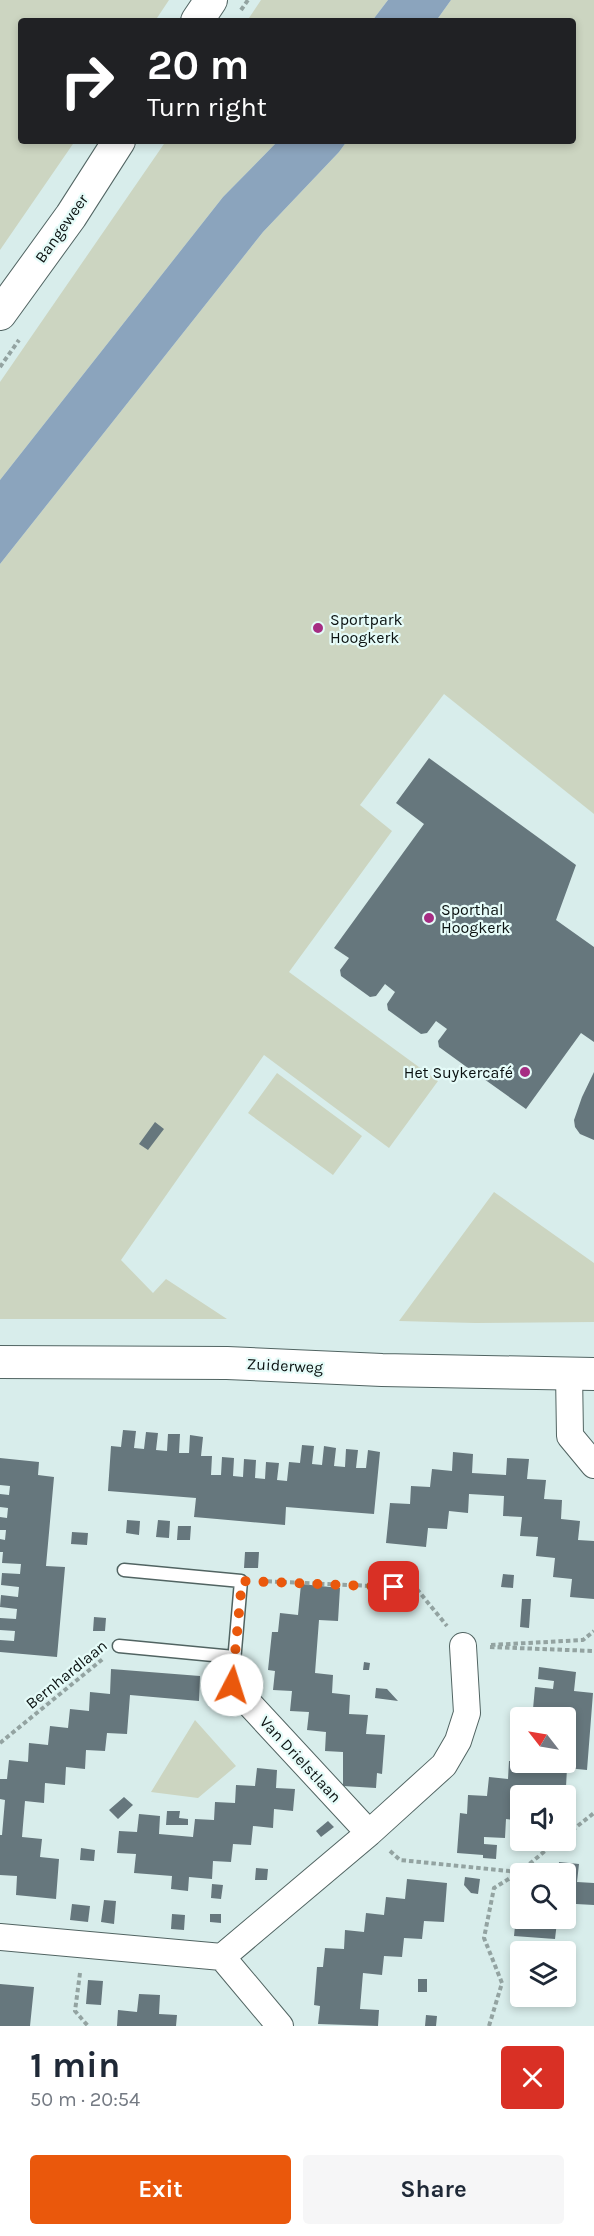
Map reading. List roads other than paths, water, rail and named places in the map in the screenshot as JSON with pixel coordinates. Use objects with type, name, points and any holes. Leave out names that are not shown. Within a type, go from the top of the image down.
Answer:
[{"type":"street","points":[[199,18],[211,0]]},
{"type":"street","name":"Bangeweer","points":[[0,314],[71,216],[117,144]]},
{"type":"street","name":"Zuiderweg","points":[[0,1362],[227,1363],[382,1370],[582,1373],[568,1405],[570,1436],[594,1465]]},
{"type":"street","points":[[222,1957],[369,1833],[444,1765],[458,1741],[467,1713],[463,1646]]},
{"type":"street","name":"Van Drielstlaan","points":[[232,1685],[369,1833]]},
{"type":"street","points":[[0,1937],[222,1957],[280,2026]]},
{"type":"lane","points":[[124,1569],[242,1581],[232,1685]]},
{"type":"lane","points":[[119,1646],[234,1657]]},
{"type":"water","points":[[388,0],[451,0],[438,18],[374,18]]},
{"type":"water","points":[[275,144],[345,144],[263,232],[0,564],[0,480],[223,197]]},
{"type":"place","name":"Sportpark Hoogkerk","points":[[318,628]]},
{"type":"place","name":"Sporthal Hoogkerk","points":[[429,918]]},
{"type":"place","name":"Het Suykercafé","points":[[525,1072]]}]
